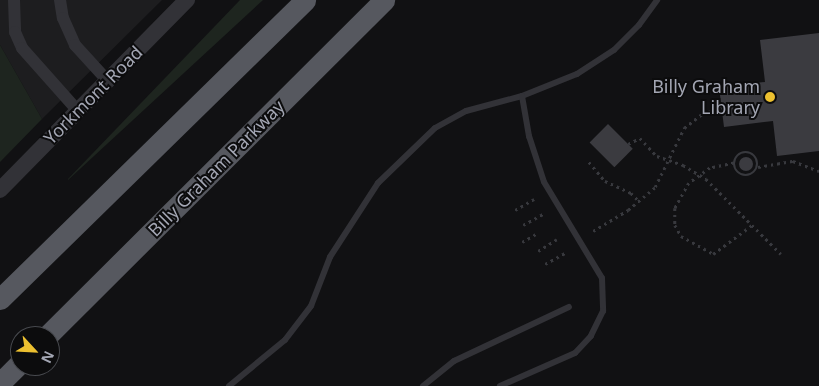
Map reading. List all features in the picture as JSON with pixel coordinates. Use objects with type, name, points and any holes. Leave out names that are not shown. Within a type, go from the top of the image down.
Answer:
[{"type":"highway","points":[[0,299],[305,0]]},
{"type":"highway","name":"Billy Graham Parkway","points":[[57,326],[384,0]]},
{"type":"highway","points":[[0,383],[10,373]]},
{"type":"street","points":[[14,0],[15,32],[22,48],[77,110]]},
{"type":"street","points":[[60,0],[63,18],[75,45],[107,80]]},
{"type":"street","name":"Yorkmont Road","points":[[0,190],[187,0]]},
{"type":"lane","points":[[229,386],[285,340],[311,306],[330,258],[378,183],[435,128],[466,111],[522,96],[577,74],[614,50],[639,26],[657,0]]},
{"type":"lane","points":[[500,386],[575,353],[591,336],[603,311],[602,278],[544,182],[529,136],[522,96]]},
{"type":"lane","points":[[423,386],[454,361],[569,307]]},
{"type":"path","points":[[592,231],[639,201],[661,178],[684,128],[702,114],[722,107]]},
{"type":"path","points":[[628,144],[640,138],[652,153],[700,174],[782,254]]},
{"type":"path","points":[[734,162],[738,174],[746,177],[754,174],[758,167],[756,156],[749,152],[738,156],[734,162],[717,165],[700,174],[683,190],[675,208],[675,225],[682,236],[713,254],[752,224]]},
{"type":"path","points":[[758,167],[793,161],[819,171]]},
{"type":"path","points":[[589,162],[605,181],[631,193],[639,201]]},
{"type":"path","points":[[515,210],[534,199]]},
{"type":"path","points":[[523,225],[542,214]]},
{"type":"path","points":[[522,242],[536,234]]},
{"type":"path","points":[[538,252],[557,240]]},
{"type":"path","points":[[545,264],[564,252]]},
{"type":"shaded area","points":[[0,0],[162,0],[42,119],[0,45]]},
{"type":"shaded area","points":[[240,0],[263,0],[68,180],[68,179]]},
{"type":"shaded area","points":[[0,45],[42,119],[0,162]]},
{"type":"building","name":"Billy Graham Library","points":[[819,33],[819,151],[777,156],[773,121],[724,127],[719,87],[765,82],[760,40]]},
{"type":"building","points":[[608,124],[633,149],[614,167],[590,142]]},
{"type":"building","points":[[746,157],[751,159],[753,164],[751,169],[746,171],[741,169],[739,164],[741,159]]},
{"type":"place","name":"Billy Graham Library","points":[[770,97]]}]
